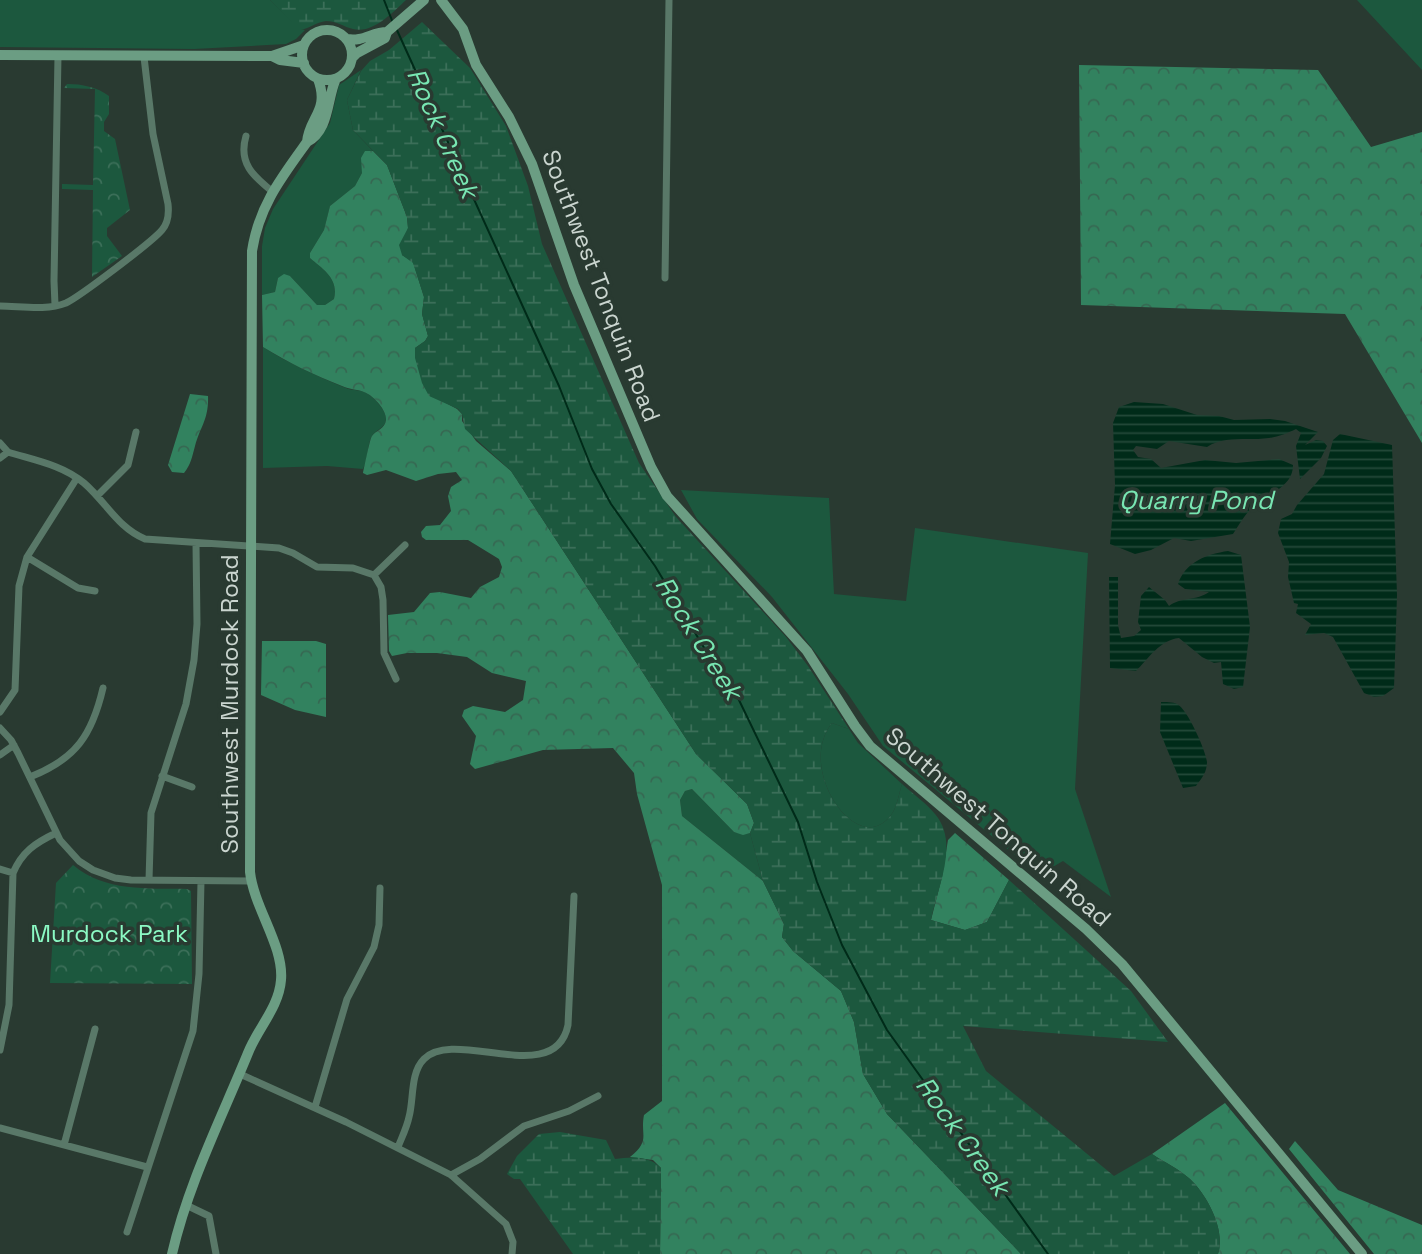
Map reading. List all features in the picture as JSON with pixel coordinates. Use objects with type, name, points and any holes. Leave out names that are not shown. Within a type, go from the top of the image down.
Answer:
[{"type":"main road","points":[[352,58],[385,38],[387,32],[424,0]]},
{"type":"main road","name":"Southwest Tonquin Road","points":[[441,0],[463,29],[476,65],[503,107],[532,164],[573,285],[651,467],[667,496],[807,651],[870,746],[1086,929],[1131,973],[1362,1254]]},
{"type":"main road","points":[[0,55],[272,56],[304,45],[312,35],[328,29],[347,39],[361,40],[387,32]]},
{"type":"main road","points":[[304,45],[304,63],[309,72],[318,79],[335,81],[349,68],[352,58],[347,39]]},
{"type":"main road","points":[[272,56],[280,60],[304,63]]},
{"type":"main road","name":"Southwest Murdock Road","points":[[172,1254],[186,1205],[249,1051],[276,1000],[281,979],[279,958],[262,918],[251,881],[251,259],[258,222],[272,192],[307,142],[308,134],[318,116],[322,99],[318,79]]},
{"type":"main road","name":"Southwest Murdock Road","points":[[307,142],[315,139],[322,125],[335,81]]},
{"type":"street","points":[[665,278],[669,0]]},
{"type":"street","points":[[55,305],[58,56]]},
{"type":"street","points":[[0,306],[55,305],[72,299],[162,230],[167,220],[168,204],[153,134],[144,57]]},
{"type":"street","points":[[246,136],[243,147],[251,175],[272,192]]},
{"type":"street","points":[[97,496],[128,464],[136,432]]},
{"type":"street","points":[[0,443],[8,452],[64,470],[77,478],[133,534],[153,540],[279,548],[317,567],[353,568],[374,575],[381,587],[383,600],[384,653],[396,679]]},
{"type":"street","points":[[0,458],[8,452]]},
{"type":"street","points":[[0,712],[15,690],[19,586],[27,557],[77,478]]},
{"type":"street","points":[[149,880],[152,813],[186,704],[194,660],[197,624],[196,544]]},
{"type":"street","points":[[374,575],[405,545]]},
{"type":"street","points":[[27,557],[78,588],[96,591]]},
{"type":"street","points":[[30,777],[65,760],[83,742],[97,717],[103,688]]},
{"type":"street","points":[[0,728],[14,745],[56,833],[74,856],[93,870],[115,878],[251,881]]},
{"type":"street","points":[[0,755],[14,745]]},
{"type":"street","points":[[162,776],[192,787]]},
{"type":"street","points":[[0,1049],[9,1005],[13,873],[22,856],[31,847],[56,833]]},
{"type":"street","points":[[0,869],[13,873]]},
{"type":"street","points":[[127,1232],[193,1031],[199,974],[201,881]]},
{"type":"street","points":[[315,1107],[346,999],[374,947],[379,925],[380,888]]},
{"type":"street","points":[[398,1147],[410,1115],[417,1071],[428,1056],[446,1050],[538,1055],[554,1050],[564,1040],[568,1025],[574,896]]},
{"type":"street","points":[[64,1145],[95,1029]]},
{"type":"street","points":[[240,1074],[315,1107],[451,1175],[506,1224],[513,1242],[512,1254]]},
{"type":"street","points":[[451,1175],[480,1159],[524,1126],[598,1096]]},
{"type":"street","points":[[0,1128],[147,1167]]},
{"type":"street","points":[[186,1205],[209,1216],[216,1254]]},
{"type":"green space","points":[[0,0],[270,0],[300,29],[305,30],[286,44],[194,49],[0,47]]},
{"type":"green space","points":[[270,0],[406,0],[389,16],[368,28],[353,29],[326,21],[300,30]]},
{"type":"green space","points":[[1357,0],[1422,0],[1422,70]]},
{"type":"green space","points":[[422,22],[470,68],[506,126],[528,186],[542,244],[639,463],[676,517],[786,637],[849,729],[832,723],[823,742],[821,763],[826,784],[835,803],[848,818],[863,826],[877,826],[893,812],[902,784],[935,814],[946,838],[945,866],[931,920],[965,930],[987,922],[1009,880],[1131,991],[1168,1042],[963,1026],[986,1071],[1114,1176],[1152,1154],[1186,1175],[1203,1194],[1213,1214],[1219,1234],[1218,1254],[1021,1254],[887,1114],[863,1074],[854,1022],[841,991],[793,951],[782,937],[784,924],[763,881],[750,833],[754,823],[747,804],[696,754],[511,471],[465,429],[462,414],[458,409],[429,396],[422,383],[415,348],[428,336],[422,314],[424,297],[413,263],[402,255],[399,245],[408,228],[407,217],[387,165],[353,130],[347,100],[361,71],[370,61],[389,50]]},
{"type":"green space","points":[[1079,65],[1318,70],[1371,147],[1422,132],[1422,443],[1345,314],[1081,305]]},
{"type":"green space","points":[[361,70],[347,100],[353,130],[373,151],[365,151],[362,173],[355,186],[330,206],[324,230],[310,253],[310,258],[332,280],[334,299],[325,305],[317,305],[290,276],[278,278],[275,292],[262,295],[262,246],[265,228],[273,209],[330,123],[339,85]]},
{"type":"green space","points":[[67,84],[89,87],[99,90],[109,96],[109,114],[104,122],[104,131],[115,139],[130,210],[107,228],[107,236],[122,256],[92,277],[93,190],[62,189],[62,184],[93,185],[95,89],[64,88]]},
{"type":"green space","points":[[365,151],[373,151],[387,165],[407,217],[408,228],[402,255],[413,262],[424,297],[422,314],[428,336],[415,348],[446,403],[462,414],[462,421],[476,441],[511,471],[696,754],[747,804],[754,823],[750,833],[743,835],[734,832],[692,789],[685,791],[680,800],[682,816],[763,881],[784,924],[782,937],[793,951],[841,991],[854,1022],[863,1074],[887,1114],[1021,1254],[660,1254],[661,1168],[653,1160],[630,1157],[643,1142],[644,1115],[662,1101],[662,885],[637,794],[634,773],[613,748],[543,750],[475,769],[470,764],[476,736],[462,716],[464,710],[473,706],[505,712],[523,700],[526,681],[492,673],[467,657],[437,653],[392,656],[389,651],[388,615],[414,612],[430,593],[440,592],[471,598],[480,587],[499,577],[502,567],[499,559],[468,540],[426,540],[422,537],[421,532],[426,526],[440,525],[451,511],[448,496],[451,487],[462,480],[456,472],[416,481],[386,470],[367,475],[363,473],[371,438],[385,423],[386,416],[380,405],[365,392],[321,378],[263,347],[262,295],[275,292],[278,278],[284,274],[290,276],[317,305],[325,305],[334,299],[332,280],[310,258],[310,253],[324,230],[330,206],[355,186],[362,173],[361,158]]},
{"type":"green space","points":[[263,347],[325,379],[364,392],[379,404],[386,422],[371,438],[363,469],[327,466],[263,468]]},
{"type":"green space","points":[[190,394],[208,396],[207,411],[188,467],[184,473],[172,472],[168,465]]},
{"type":"green space","points":[[681,490],[829,498],[834,594],[906,601],[915,528],[1088,553],[1075,789],[1111,897],[1063,861],[1039,875],[883,746],[848,694],[772,597],[697,519]]},
{"type":"green space","points":[[262,641],[316,641],[326,644],[326,717],[295,710],[261,695]]},
{"type":"green space","points":[[832,723],[849,729],[858,743],[902,784],[893,812],[877,826],[863,826],[848,818],[835,803],[826,784],[821,763],[823,742]]},
{"type":"green space","points":[[692,789],[734,832],[750,833],[763,881],[682,816],[680,800],[685,791]]},
{"type":"green space","points":[[955,833],[1009,880],[987,922],[965,930],[931,920],[948,840]]},
{"type":"green space","name":"Murdock Park","points":[[73,865],[85,874],[113,884],[191,891],[192,984],[50,983],[56,883]]},
{"type":"green space","points":[[1225,1103],[1350,1254],[1218,1254],[1220,1245],[1217,1224],[1203,1194],[1186,1175],[1152,1154]]},
{"type":"green space","points":[[560,1132],[606,1140],[615,1159],[645,1159],[661,1168],[660,1254],[573,1254],[520,1179],[514,1179],[507,1174],[517,1156],[539,1134]]},
{"type":"green space","points":[[1295,1141],[1338,1190],[1422,1225],[1422,1254],[1374,1254],[1289,1149]]},
{"type":"water","name":"Quarry Pond","points":[[1134,402],[1163,404],[1197,415],[1234,420],[1285,421],[1318,432],[1305,445],[1316,440],[1323,441],[1327,446],[1321,458],[1300,479],[1296,446],[1301,433],[1296,429],[1283,435],[1221,441],[1207,447],[1169,441],[1157,449],[1136,446],[1133,450],[1138,457],[1151,459],[1161,468],[1205,460],[1236,463],[1279,459],[1293,465],[1292,473],[1284,485],[1250,510],[1233,534],[1191,541],[1174,538],[1151,550],[1135,554],[1110,544],[1115,485],[1113,423],[1119,407]]},
{"type":"water","points":[[1340,434],[1392,445],[1397,595],[1394,688],[1383,696],[1374,697],[1364,693],[1333,637],[1324,633],[1305,635],[1311,624],[1296,613],[1298,604],[1294,603],[1288,577],[1289,562],[1278,533],[1281,519],[1292,514],[1324,474],[1333,440]]},
{"type":"water","points":[[1228,551],[1241,555],[1250,627],[1243,687],[1234,689],[1223,684],[1221,662],[1214,663],[1202,657],[1179,638],[1160,646],[1136,671],[1110,668],[1109,577],[1118,577],[1118,625],[1121,638],[1134,636],[1141,630],[1138,622],[1141,596],[1149,587],[1169,606],[1204,595],[1209,592],[1185,589],[1178,584],[1181,576],[1198,560]]},
{"type":"water","points":[[1161,702],[1175,703],[1181,707],[1200,740],[1207,766],[1196,786],[1183,788],[1160,732]]},
{"type":"waterway","name":"Rock Creek","points":[[384,0],[393,23]]},
{"type":"waterway","name":"Rock Creek","points":[[396,28],[559,386],[592,469],[611,504],[655,566],[718,671],[738,698],[798,822],[817,882],[842,945],[887,1030],[1048,1254]]}]
